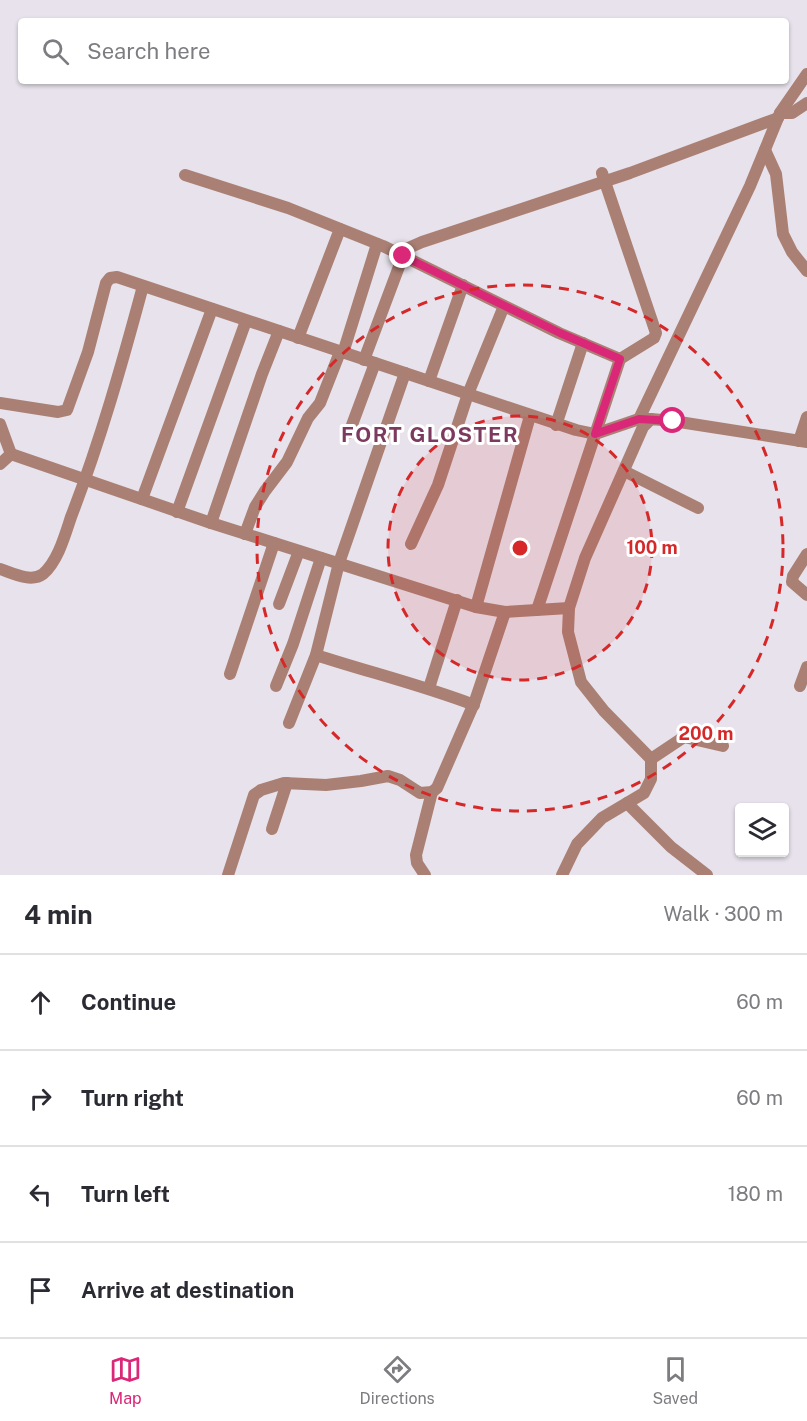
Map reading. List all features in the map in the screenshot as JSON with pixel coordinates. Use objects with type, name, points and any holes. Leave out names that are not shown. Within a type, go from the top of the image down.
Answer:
[{"type":"street","points":[[562,875],[577,844],[602,818],[644,793],[651,779],[651,759],[604,711],[580,682],[568,632],[569,608],[585,558],[779,116],[807,74]]},
{"type":"street","points":[[349,433],[400,255],[422,242],[603,176],[630,173],[792,113],[807,102]]},
{"type":"street","points":[[765,150],[776,174],[783,234],[792,252],[807,271]]},
{"type":"street","points":[[185,175],[288,208],[378,244],[504,306],[620,359]]},
{"type":"street","points":[[537,610],[620,359],[654,338],[656,333],[603,176]]},
{"type":"street","points":[[298,338],[340,229]]},
{"type":"street","points":[[245,534],[255,507],[287,462],[308,418],[320,403],[341,352],[378,244]]},
{"type":"street","points":[[0,403],[58,412],[67,410],[88,351],[106,283],[110,278],[117,277],[556,425],[595,434],[645,419],[803,441],[807,417]]},
{"type":"street","points":[[429,381],[463,285]]},
{"type":"street","points":[[0,569],[19,576],[31,578],[41,576],[49,568],[60,548],[85,480],[143,286]]},
{"type":"street","points":[[411,544],[438,485],[468,394],[504,306]]},
{"type":"street","points":[[142,499],[212,309]]},
{"type":"street","points":[[177,512],[246,321]]},
{"type":"street","points":[[211,523],[262,374],[279,332]]},
{"type":"street","points":[[556,425],[583,343]]},
{"type":"street","points":[[289,723],[316,655],[339,563],[405,373]]},
{"type":"street","points":[[476,607],[530,416]]},
{"type":"street","points":[[0,424],[11,454]]},
{"type":"street","points":[[11,454],[177,512],[476,607],[504,612],[569,608]]},
{"type":"street","points":[[0,464],[11,454]]},
{"type":"street","points":[[624,471],[698,508]]},
{"type":"street","points":[[230,674],[274,543]]},
{"type":"street","points":[[279,604],[299,551]]},
{"type":"street","points":[[807,554],[793,576],[792,582],[807,595]]},
{"type":"street","points":[[276,686],[293,644],[321,558]]},
{"type":"street","points":[[429,688],[457,600]]},
{"type":"street","points":[[228,875],[254,795],[261,790],[287,783],[326,785],[388,776],[400,780],[420,793],[432,792],[437,788],[474,705],[504,612]]},
{"type":"street","points":[[316,655],[429,688],[474,705]]},
{"type":"street","points":[[800,686],[807,667]]},
{"type":"street","points":[[651,759],[684,737],[723,746]]},
{"type":"street","points":[[272,830],[287,783]]},
{"type":"street","points":[[425,875],[417,863],[417,855],[432,792]]},
{"type":"street","points":[[627,803],[671,847],[708,875]]},
{"type":"district","name":"FORT GLOSTER","points":[[430,435]]},
{"type":"route","points":[[403,256],[560,333],[620,359],[595,434],[639,419],[673,421]]}]
